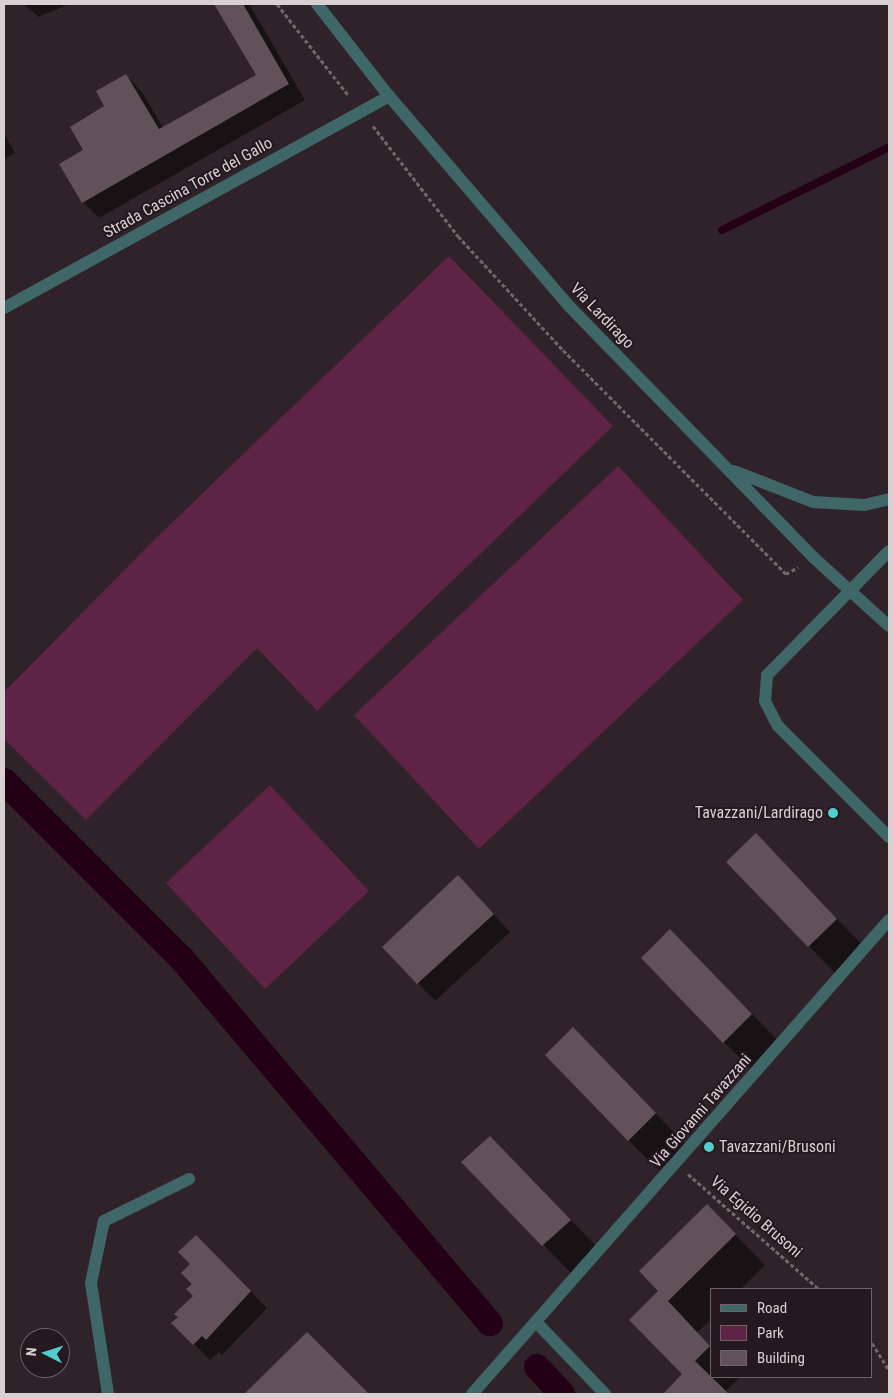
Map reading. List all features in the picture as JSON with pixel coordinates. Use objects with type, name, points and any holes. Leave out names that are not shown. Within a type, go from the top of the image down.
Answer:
[{"type":"street","name":"Via Lardirago","points":[[317,4],[389,96],[569,306],[814,558],[889,626]]},
{"type":"street","name":"Strada Cascina Torre del Gallo","points":[[4,308],[389,96]]},
{"type":"street","points":[[727,468],[813,502],[864,504],[889,500]]},
{"type":"street","points":[[889,551],[767,675],[765,701],[778,726],[889,837]]},
{"type":"street","name":"Via Giovanni Tavazzani","points":[[472,1394],[677,1164],[889,920]]},
{"type":"street","points":[[108,1394],[90,1283],[104,1221],[189,1179]]},
{"type":"street","points":[[536,1322],[605,1394]]},
{"type":"path","points":[[277,4],[458,236],[556,343],[786,574],[814,558]]},
{"type":"path","name":"Via Egidio Brusoni","points":[[677,1164],[818,1288]]},
{"type":"path","points":[[873,1345],[889,1370]]},
{"type":"green space","points":[[449,256],[613,426],[317,711],[257,648],[86,820],[4,739],[4,692],[154,540]]},
{"type":"green space","points":[[618,466],[743,600],[479,849],[354,715]]},
{"type":"green space","points":[[270,785],[369,891],[265,989],[166,883]]},
{"type":"building","points":[[214,4],[243,4],[289,84],[82,203],[59,164],[83,150],[70,127],[104,106],[96,91],[126,74],[159,129],[256,75]]},
{"type":"building","points":[[756,833],[837,919],[808,947],[726,862]]},
{"type":"building","points":[[458,875],[494,914],[417,984],[382,947]]},
{"type":"building","points":[[670,929],[752,1014],[723,1043],[641,958]]},
{"type":"building","points":[[573,1027],[656,1113],[628,1141],[545,1055]]},
{"type":"building","points":[[490,1136],[571,1220],[542,1246],[461,1162]]},
{"type":"building","points":[[707,1204],[736,1234],[668,1301],[710,1346],[695,1361],[710,1376],[710,1378],[713,1378],[729,1394],[663,1394],[682,1374],[629,1320],[658,1291],[639,1271]]},
{"type":"building","points":[[196,1235],[251,1291],[206,1340],[202,1336],[193,1345],[171,1323],[178,1317],[174,1314],[193,1296],[186,1289],[192,1284],[181,1273],[190,1264],[178,1252]]},
{"type":"building","points":[[307,1332],[369,1394],[244,1394]]},
{"type":"waterway","points":[[722,230],[889,147]]},
{"type":"waterway","points":[[4,781],[182,959],[490,1323]]},
{"type":"waterway","points":[[537,1367],[562,1394]]},
{"type":"place","name":"Tavazzani/Lardirago","points":[[833,813]]},
{"type":"place","name":"Tavazzani/Brusoni","points":[[709,1147]]}]
